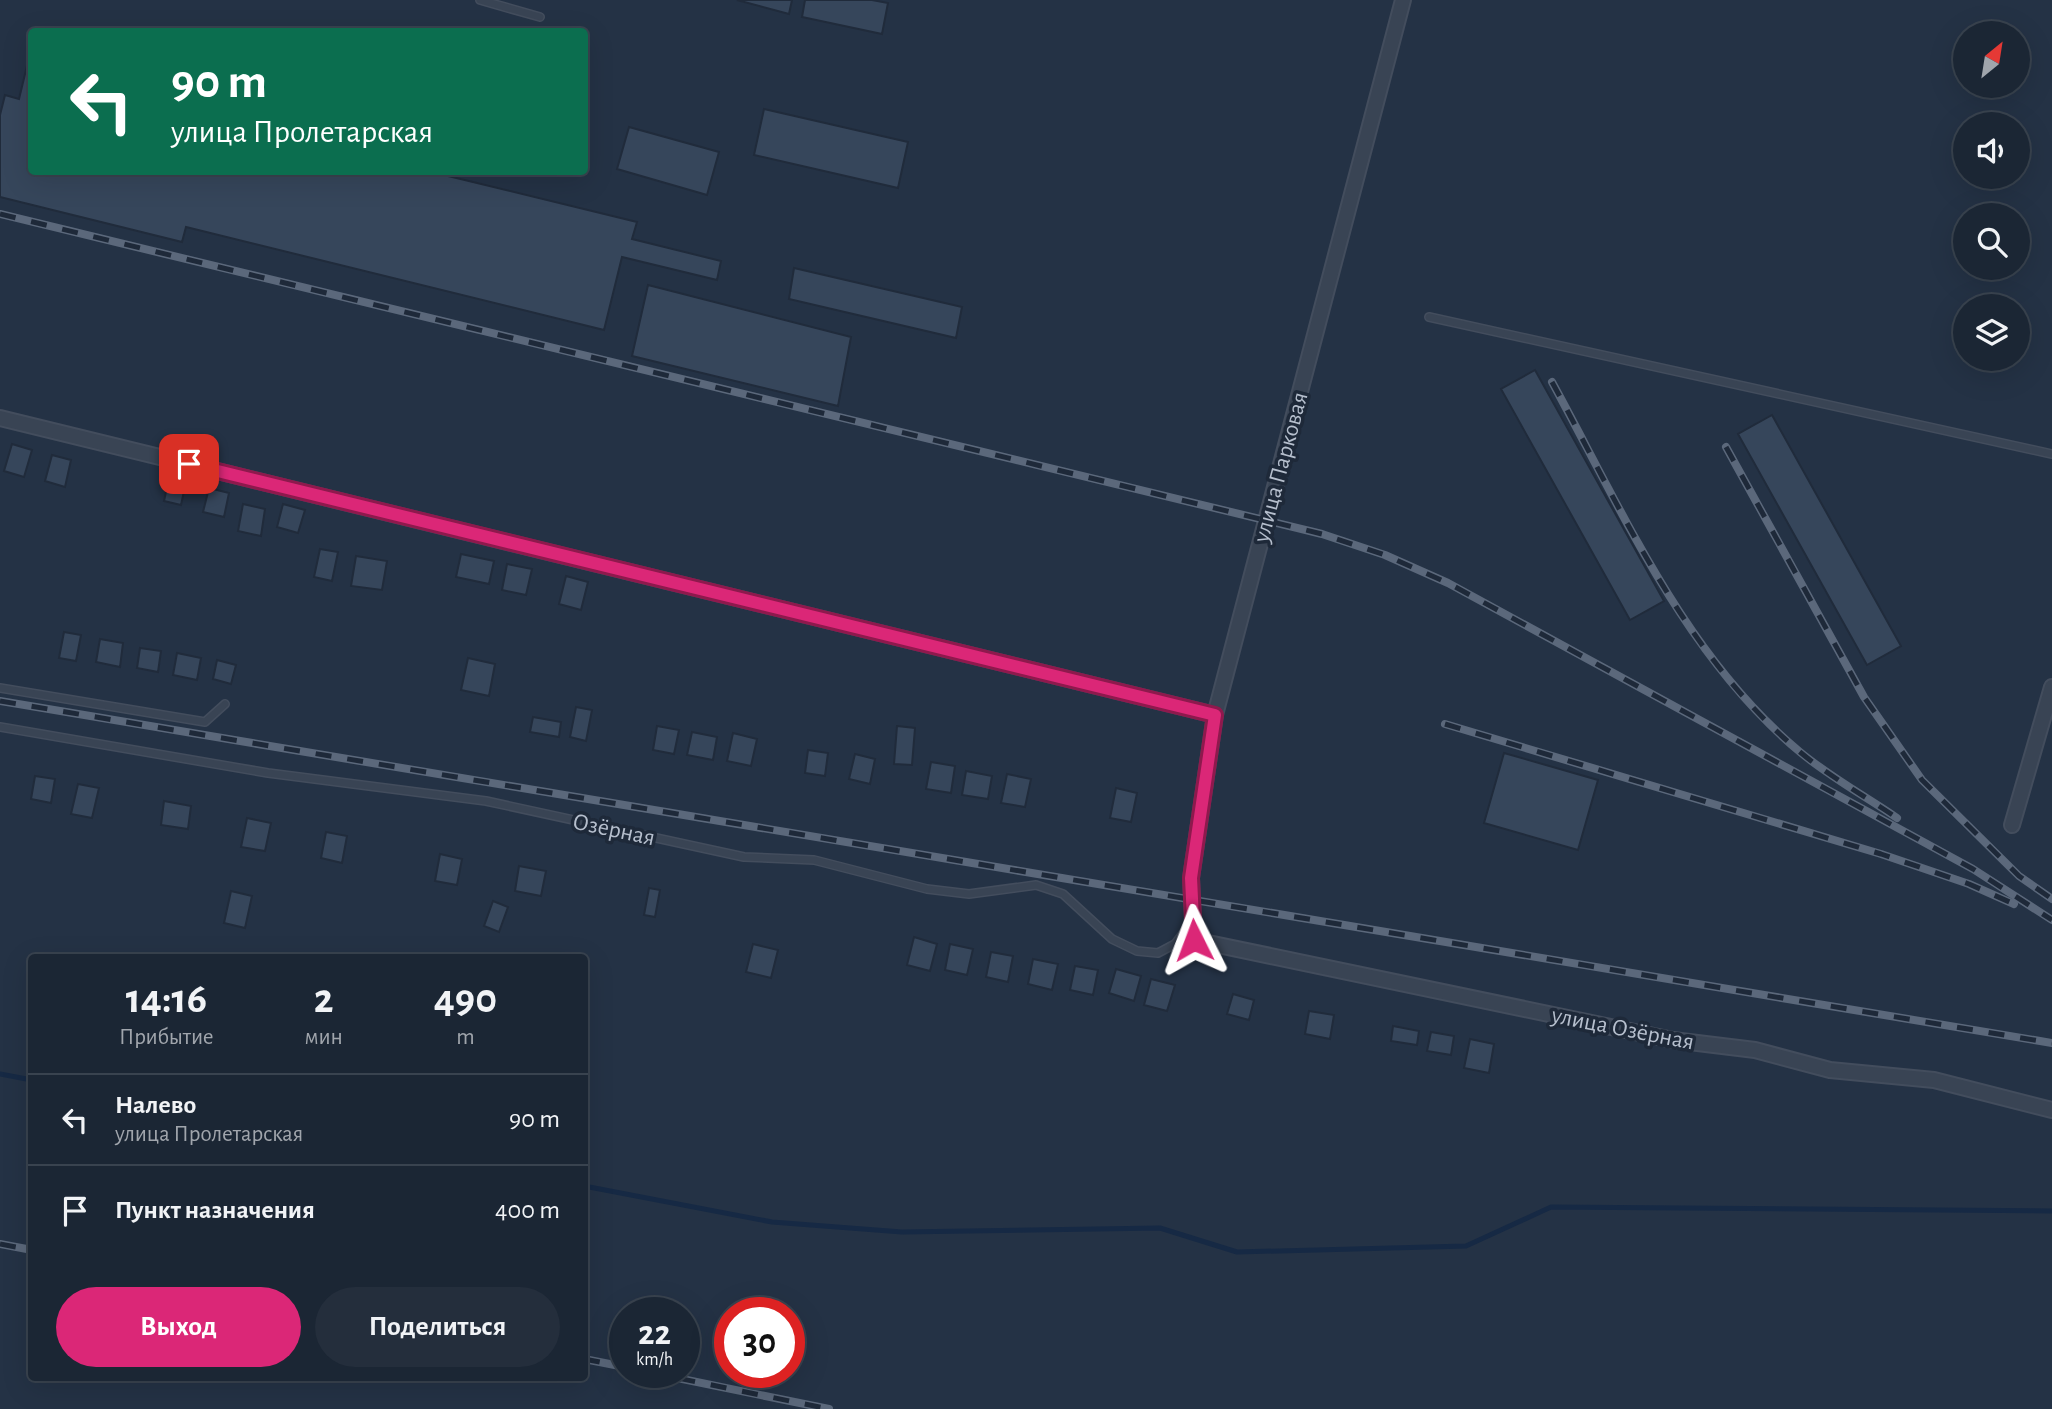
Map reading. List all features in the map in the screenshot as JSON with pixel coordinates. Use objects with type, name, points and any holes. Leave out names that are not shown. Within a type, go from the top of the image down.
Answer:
[{"type":"street","name":"улица Парковая","points":[[1194,940],[1191,878],[1215,715],[1403,0]]},
{"type":"street","points":[[0,418],[1215,715]]},
{"type":"street","points":[[2012,825],[2052,687]]},
{"type":"street","name":"улица Озёрная","points":[[1194,940],[1673,1040],[1755,1050],[1830,1070],[1934,1080],[2052,1110]]},
{"type":"lane","points":[[480,0],[540,17]]},
{"type":"lane","points":[[1429,317],[2052,454]]},
{"type":"lane","points":[[0,688],[205,722],[225,704]]},
{"type":"lane","name":"Озёрная","points":[[0,727],[268,773],[486,801],[744,857],[814,860],[927,889],[969,894],[1036,886],[1063,894],[1112,939],[1137,950],[1158,953],[1175,944],[1193,920]]},
{"type":"building","points":[[737,0],[792,0],[789,14]]},
{"type":"building","points":[[805,0],[872,0],[888,3],[882,34],[802,17]]},
{"type":"building","points":[[28,62],[28,175],[444,175],[637,222],[632,239],[721,261],[717,280],[622,257],[604,330],[186,227],[182,242],[0,197],[0,115],[5,95],[19,99]]},
{"type":"building","points":[[764,109],[908,142],[898,188],[754,155]]},
{"type":"building","points":[[629,127],[719,152],[707,195],[617,169]]},
{"type":"building","points":[[794,268],[962,307],[956,338],[789,299]]},
{"type":"building","points":[[648,285],[851,337],[838,406],[632,356]]},
{"type":"building","points":[[1535,370],[1664,601],[1630,620],[1501,389]]},
{"type":"building","points":[[1772,415],[1901,646],[1867,665],[1738,434]]},
{"type":"building","points":[[12,444],[32,450],[24,477],[4,471]]},
{"type":"building","points":[[52,455],[71,460],[65,487],[45,481]]},
{"type":"building","points":[[169,478],[186,482],[181,505],[164,501]]},
{"type":"building","points":[[209,488],[229,493],[224,517],[203,512]]},
{"type":"building","points":[[243,504],[265,509],[261,536],[238,531]]},
{"type":"building","points":[[283,504],[305,510],[298,533],[277,527]]},
{"type":"building","points":[[320,549],[338,552],[332,581],[314,577]]},
{"type":"building","points":[[461,554],[494,561],[489,584],[456,577]]},
{"type":"building","points":[[356,556],[387,561],[382,590],[351,586]]},
{"type":"building","points":[[507,564],[532,569],[526,595],[502,590]]},
{"type":"building","points":[[566,576],[588,582],[581,610],[559,604]]},
{"type":"building","points":[[64,632],[81,635],[76,661],[59,658]]},
{"type":"building","points":[[100,639],[123,643],[120,667],[96,662]]},
{"type":"building","points":[[140,648],[161,651],[158,672],[137,668]]},
{"type":"building","points":[[177,653],[201,658],[197,680],[173,675]]},
{"type":"building","points":[[468,658],[495,664],[489,696],[461,690]]},
{"type":"building","points":[[217,660],[236,665],[231,684],[213,679]]},
{"type":"building","points":[[576,707],[592,710],[586,741],[570,737]]},
{"type":"building","points":[[533,717],[561,722],[559,737],[530,732]]},
{"type":"building","points":[[657,726],[679,730],[674,754],[653,750]]},
{"type":"building","points":[[897,726],[915,728],[912,765],[894,764]]},
{"type":"building","points":[[692,732],[717,737],[713,760],[687,755]]},
{"type":"building","points":[[733,733],[757,739],[751,766],[727,761]]},
{"type":"building","points":[[808,750],[828,753],[825,776],[805,773]]},
{"type":"building","points":[[1504,753],[1598,780],[1578,850],[1484,823]]},
{"type":"building","points":[[855,754],[875,759],[870,784],[849,779]]},
{"type":"building","points":[[931,762],[955,766],[951,793],[926,789]]},
{"type":"building","points":[[966,771],[992,776],[988,799],[962,795]]},
{"type":"building","points":[[1007,774],[1031,779],[1025,807],[1001,803]]},
{"type":"building","points":[[35,776],[55,779],[51,803],[31,799]]},
{"type":"building","points":[[78,784],[99,788],[92,818],[71,814]]},
{"type":"building","points":[[1116,788],[1137,793],[1131,822],[1110,818]]},
{"type":"building","points":[[164,801],[191,806],[188,829],[161,825]]},
{"type":"building","points":[[247,818],[271,823],[265,851],[241,847]]},
{"type":"building","points":[[326,832],[347,836],[342,863],[321,858]]},
{"type":"building","points":[[440,854],[462,859],[457,885],[435,881]]},
{"type":"building","points":[[519,866],[546,871],[541,896],[515,891]]},
{"type":"building","points":[[649,888],[660,890],[655,917],[644,915]]},
{"type":"building","points":[[231,891],[252,896],[245,928],[224,923]]},
{"type":"building","points":[[493,901],[508,907],[499,932],[484,926]]},
{"type":"building","points":[[914,937],[937,944],[930,971],[907,965]]},
{"type":"building","points":[[753,944],[778,950],[771,978],[746,972]]},
{"type":"building","points":[[950,944],[973,949],[967,975],[945,970]]},
{"type":"building","points":[[991,952],[1013,956],[1008,982],[986,977]]},
{"type":"building","points":[[1033,959],[1058,964],[1052,990],[1028,984]]},
{"type":"building","points":[[1075,966],[1098,970],[1093,995],[1070,990]]},
{"type":"building","points":[[1116,969],[1141,976],[1134,1001],[1109,993]]},
{"type":"building","points":[[1151,979],[1175,985],[1167,1011],[1144,1005]]},
{"type":"building","points":[[1233,994],[1254,1000],[1249,1020],[1227,1014]]},
{"type":"building","points":[[1309,1011],[1334,1015],[1330,1039],[1305,1034]]},
{"type":"building","points":[[1393,1026],[1419,1031],[1417,1045],[1391,1041]]},
{"type":"building","points":[[1431,1032],[1454,1036],[1451,1055],[1427,1051]]},
{"type":"building","points":[[1470,1039],[1494,1044],[1489,1073],[1464,1068]]},
{"type":"waterway","points":[[0,1074],[28,1079]]},
{"type":"waterway","points":[[588,1187],[772,1222],[902,1232],[1160,1228],[1237,1252],[1466,1246],[1551,1207],[2052,1211]]},
{"type":"railway","points":[[0,214],[1322,534],[1385,555],[1448,583],[1973,869],[2052,920]]},
{"type":"railway","points":[[1552,382],[1659,579],[1722,672],[1759,714],[1800,752],[1897,818]]},
{"type":"railway","points":[[1726,447],[1864,697],[1922,780],[2019,876],[2052,899]]},
{"type":"railway","points":[[0,701],[2052,1043]]},
{"type":"railway","points":[[1445,724],[1881,854],[1969,884],[2014,904]]},
{"type":"railway","points":[[0,1244],[28,1249]]},
{"type":"railway","points":[[588,1360],[609,1364]]},
{"type":"railway","points":[[700,1383],[829,1409]]},
{"type":"route","points":[[189,464],[1215,715],[1191,878],[1194,940]]}]
